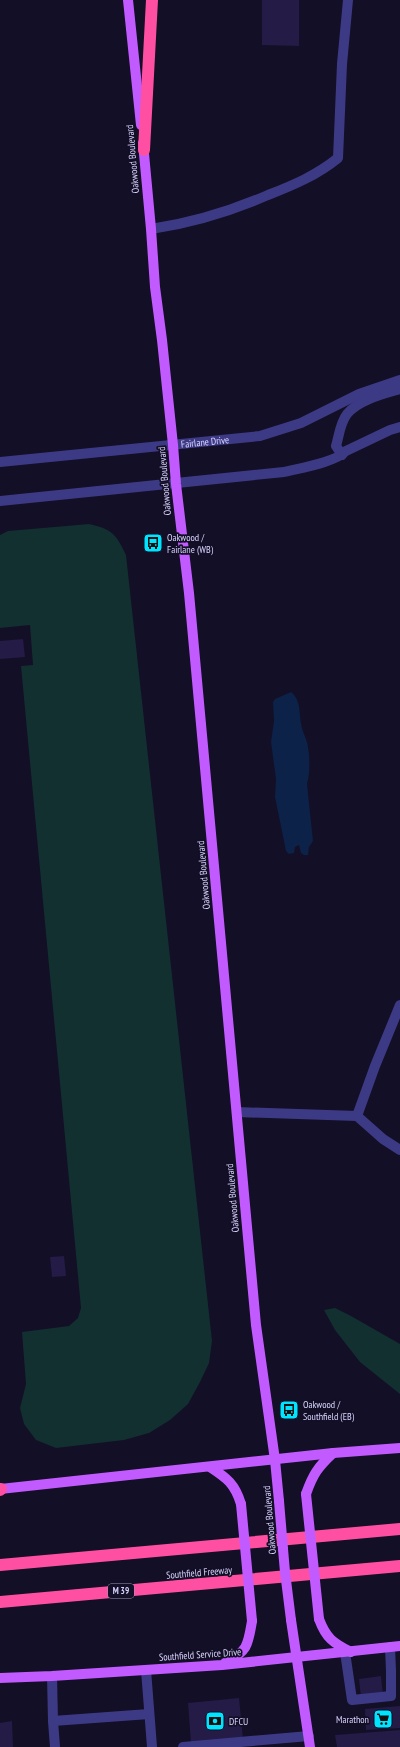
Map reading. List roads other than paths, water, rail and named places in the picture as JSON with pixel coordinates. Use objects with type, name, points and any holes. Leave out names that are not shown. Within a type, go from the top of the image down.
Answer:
[{"type":"highway","points":[[144,150],[152,0]]},
{"type":"highway","points":[[0,1565],[400,1530]]},
{"type":"highway","name":"Southfield Freeway","points":[[0,1602],[400,1566]]},
{"type":"main road","name":"Oakwood Boulevard","points":[[128,0],[144,150],[155,287],[188,593],[256,1325],[275,1460],[291,1620],[310,1747]]},
{"type":"main road","points":[[0,1490],[333,1453],[400,1448]]},
{"type":"main road","points":[[333,1453],[321,1465],[312,1478],[306,1494],[318,1619],[324,1632],[334,1643],[348,1652]]},
{"type":"main road","points":[[210,1467],[226,1478],[236,1489],[241,1504],[252,1621],[249,1644],[237,1657],[222,1665]]},
{"type":"main road","name":"Southfield Service Drive","points":[[0,1678],[222,1665],[400,1646]]},
{"type":"street","points":[[151,229],[174,226],[237,208],[295,185],[323,171],[338,158],[342,64],[348,0]]},
{"type":"street","name":"Fairlane Drive","points":[[0,462],[260,436],[300,423],[358,394],[400,380]]},
{"type":"street","points":[[342,455],[336,446],[342,424],[347,414],[362,404],[400,389]]},
{"type":"street","points":[[0,501],[284,472],[311,466],[342,455],[346,451],[390,430],[400,427]]},
{"type":"street","points":[[357,1116],[375,1066],[400,1005]]},
{"type":"street","points":[[237,1112],[357,1116],[383,1139],[400,1150]]},
{"type":"street","points":[[348,1652],[352,1700],[391,1696],[392,1671],[390,1647]]},
{"type":"street","points":[[146,1670],[152,1747]]},
{"type":"street","points":[[52,1676],[55,1747]]},
{"type":"street","points":[[53,1721],[149,1714]]},
{"type":"street","points":[[184,1747],[309,1736]]},
{"type":"water","points":[[291,692],[298,702],[302,726],[309,751],[309,771],[307,784],[313,841],[309,847],[308,855],[301,853],[299,845],[295,847],[294,853],[289,854],[286,851],[275,797],[276,779],[271,742],[274,721],[273,702],[275,699]]},
{"type":"place","name":"Oakwood / Fairlane (WB)","points":[[153,543]]},
{"type":"place","name":"Oakwood / Southfield (EB)","points":[[289,1410]]},
{"type":"place","name":"Marathon","points":[[383,1719]]},
{"type":"place","name":"DFCU","points":[[215,1721]]}]
